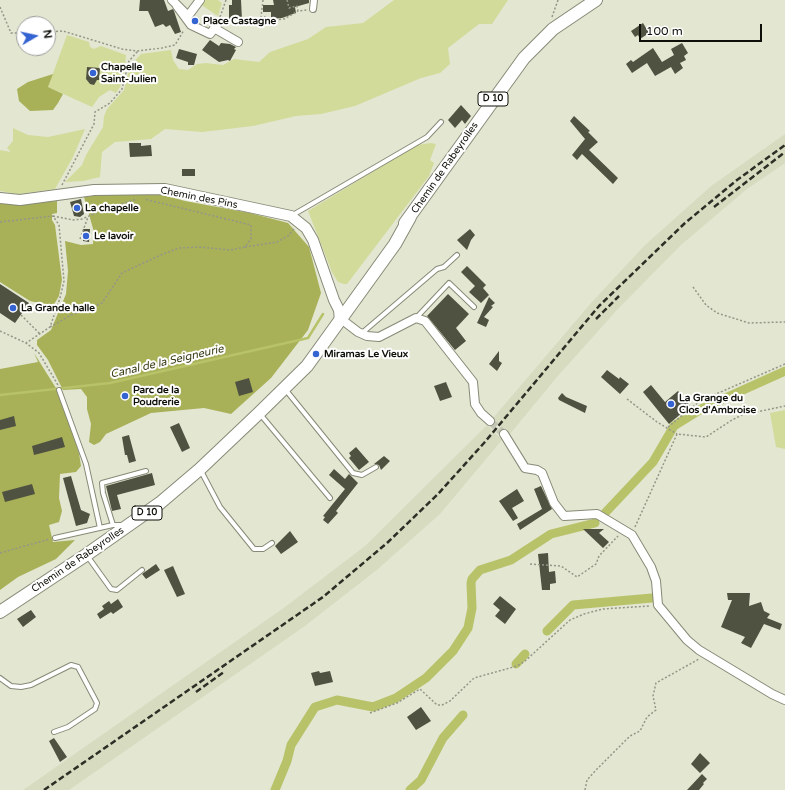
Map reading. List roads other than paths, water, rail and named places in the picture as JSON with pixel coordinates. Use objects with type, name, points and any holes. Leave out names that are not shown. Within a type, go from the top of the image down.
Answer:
[{"type":"main road","name":"Chemin de Rabeyrolles","points":[[282,390],[338,314],[367,271],[410,217],[524,58],[553,29],[596,0]]},
{"type":"main road","name":"Chemin de Rabeyrolles","points":[[0,612],[131,525],[165,500],[259,413],[307,366],[338,314],[395,244],[410,217]]},
{"type":"street","points":[[188,19],[200,0]]},
{"type":"street","points":[[313,9],[314,0]]},
{"type":"street","points":[[174,3],[188,19],[191,25],[214,29],[238,42]]},
{"type":"street","name":"Chemin des Pins","points":[[0,198],[20,200],[94,190],[165,189],[290,216],[300,223],[316,247],[338,314]]},
{"type":"street","points":[[338,314],[345,322],[361,334],[379,337],[416,318],[426,321],[473,382],[475,404],[481,413],[490,421]]},
{"type":"street","points":[[504,434],[525,468],[538,470],[542,473],[554,503],[564,516],[596,514],[632,535],[651,567],[656,581],[658,605],[687,640],[709,656],[772,694],[785,700]]},
{"type":"lane","points":[[290,216],[427,137],[441,122]]},
{"type":"lane","points":[[361,334],[437,269],[444,267],[457,255]]},
{"type":"lane","points":[[416,318],[449,283],[474,307]]},
{"type":"lane","points":[[59,388],[86,464],[100,528]]},
{"type":"lane","points":[[282,390],[353,473],[362,475],[376,467]]},
{"type":"lane","points":[[259,413],[330,498]]},
{"type":"lane","points":[[200,469],[220,506],[254,549],[263,549],[272,543]]},
{"type":"lane","points":[[113,525],[103,493],[102,483],[146,471]]},
{"type":"lane","points":[[55,538],[113,525],[131,525]]},
{"type":"lane","points":[[86,555],[111,589],[117,590],[128,583],[142,570]]},
{"type":"lane","points":[[0,678],[11,686],[21,687],[31,685],[71,665],[78,667],[97,703],[95,709],[68,727],[54,732]]},
{"type":"waterway","name":"Canal de la Seigneurie","points":[[0,395],[110,383],[308,338],[323,314]]},
{"type":"waterway","points":[[605,513],[653,462],[674,426],[703,408],[785,371]]},
{"type":"waterway","points":[[275,790],[287,761],[291,745],[315,707],[337,700],[373,707],[396,698],[426,678],[453,651],[468,628],[472,608],[471,583],[472,579],[480,570],[511,560],[551,534],[595,523]]},
{"type":"waterway","points":[[547,631],[573,605],[652,598]]},
{"type":"waterway","points":[[516,664],[525,654]]},
{"type":"waterway","points":[[410,790],[421,780],[443,738],[463,715]]},
{"type":"tunnel","points":[[490,421],[504,434]]},
{"type":"railway","points":[[44,790],[323,597],[387,543],[438,494],[484,443],[599,306],[685,223],[737,180],[785,145]]},
{"type":"railway","points":[[714,207],[785,152]]},
{"type":"railway","points":[[596,319],[619,296]]},
{"type":"railway","points":[[196,692],[224,672]]},
{"type":"place","name":"Place Castagne","points":[[195,21]]},
{"type":"place","name":"Chapelle Saint-Julien","points":[[93,73]]},
{"type":"place","name":"La chapelle","points":[[77,208]]},
{"type":"place","name":"Le lavoir","points":[[86,236]]},
{"type":"place","name":"La Grande halle","points":[[13,308]]},
{"type":"place","name":"Miramas Le Vieux","points":[[316,354]]},
{"type":"place","name":"Parc de la Poudrerie","points":[[125,396]]},
{"type":"place","name":"La Grange du Clos d'Ambroise","points":[[671,404]]}]
